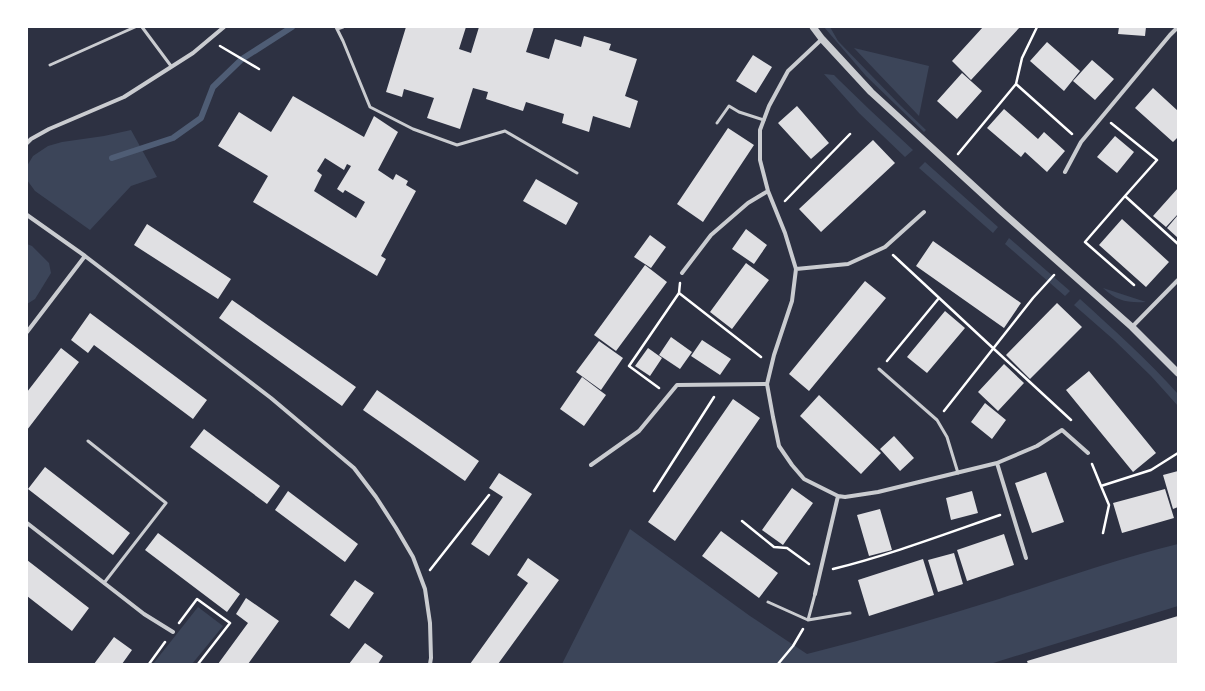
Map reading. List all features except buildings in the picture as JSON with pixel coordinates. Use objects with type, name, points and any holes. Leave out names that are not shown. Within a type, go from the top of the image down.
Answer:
[{"type":"street","points":[[27,143],[31,139],[124,97],[193,53],[224,27]]},
{"type":"street","points":[[813,27],[822,39],[871,92],[1132,328],[1178,373]]},
{"type":"street","points":[[1065,172],[1081,142],[1178,27]]},
{"type":"street","points":[[822,39],[788,71],[769,106],[760,130],[760,160],[768,191],[785,234],[796,269],[792,301],[771,365],[767,384],[772,417],[780,446],[788,459],[804,479],[838,496],[845,497],[878,492],[997,464],[1037,446],[1062,430],[1088,453]]},
{"type":"street","points":[[682,273],[711,235],[748,202],[768,191]]},
{"type":"street","points":[[796,269],[848,264],[885,247],[924,212]]},
{"type":"street","points":[[27,216],[85,256],[271,398],[354,468],[376,497],[413,557],[425,589],[430,623],[430,664]]},
{"type":"street","points":[[27,332],[29,325],[85,256]]},
{"type":"street","points":[[1132,328],[1178,280]]},
{"type":"street","points":[[591,465],[639,431],[677,385],[767,384]]},
{"type":"street","points":[[997,464],[1026,558]]},
{"type":"street","points":[[815,594],[838,496]]},
{"type":"street","points":[[27,523],[144,614],[173,632]]},
{"type":"lane","points":[[50,65],[135,27]]},
{"type":"lane","points":[[142,27],[171,66]]},
{"type":"lane","points":[[343,27],[336,28],[343,41],[370,107],[413,129],[457,145],[505,131],[577,173]]},
{"type":"lane","points":[[717,123],[729,106],[739,112],[764,120]]},
{"type":"lane","points":[[27,135],[31,139]]},
{"type":"lane","points":[[880,369],[937,420],[946,436],[958,473]]},
{"type":"lane","points":[[88,441],[166,504],[104,583]]},
{"type":"lane","points":[[808,620],[815,594]]},
{"type":"lane","points":[[768,602],[808,620],[850,613]]},
{"type":"path","points":[[950,164],[1016,84],[1022,58],[1037,27]]},
{"type":"path","points":[[230,53],[259,69]]},
{"type":"path","points":[[1016,84],[1081,142]]},
{"type":"path","points":[[1103,116],[1158,160],[1085,242],[1134,285]]},
{"type":"path","points":[[776,210],[850,134]]},
{"type":"path","points":[[1125,196],[1178,244]]},
{"type":"path","points":[[885,247],[1075,424]]},
{"type":"path","points":[[937,420],[1033,298],[1063,266]]},
{"type":"path","points":[[669,395],[629,366],[679,293],[682,273]]},
{"type":"path","points":[[679,293],[771,365]]},
{"type":"path","points":[[880,369],[939,298]]},
{"type":"path","points":[[654,491],[722,385]]},
{"type":"path","points":[[1088,453],[1109,505],[1103,533]]},
{"type":"path","points":[[1101,486],[1151,470],[1178,454]]},
{"type":"path","points":[[421,580],[489,495]]},
{"type":"path","points":[[742,521],[774,547],[787,548],[820,572],[897,551],[1012,511]]},
{"type":"path","points":[[149,664],[197,599],[230,623],[198,664]]},
{"type":"path","points":[[778,664],[793,646],[808,620]]},
{"type":"shaded area","points":[[824,27],[830,27],[838,41],[926,130],[924,132],[866,76]]},
{"type":"shaded area","points":[[854,48],[929,66],[919,116]]},
{"type":"shaded area","points":[[824,74],[834,75],[913,150],[905,157],[859,113]]},
{"type":"shaded area","points":[[131,130],[157,177],[131,186],[90,230],[35,191],[27,180],[27,166],[33,156],[48,146],[62,142],[104,136]]},
{"type":"shaded area","points":[[925,162],[998,227],[993,233],[919,168]]},
{"type":"shaded area","points":[[1009,238],[1070,291],[1065,296],[1005,244]]},
{"type":"shaded area","points":[[27,244],[32,246],[49,263],[51,273],[35,299],[27,304]]},
{"type":"shaded area","points":[[1103,288],[1146,302],[1123,300],[1113,296]]},
{"type":"shaded area","points":[[1080,299],[1167,381],[1178,394],[1178,406],[1151,376],[1114,340],[1074,305]]},
{"type":"shaded area","points":[[630,529],[750,616],[807,654],[927,621],[1110,563],[1178,544],[1178,606],[990,664],[562,664]]},
{"type":"shaded area","points":[[198,607],[223,626],[192,664],[153,664]]},
{"type":"waterway","points":[[112,158],[173,138],[201,118],[213,87],[242,59],[292,27]]}]
